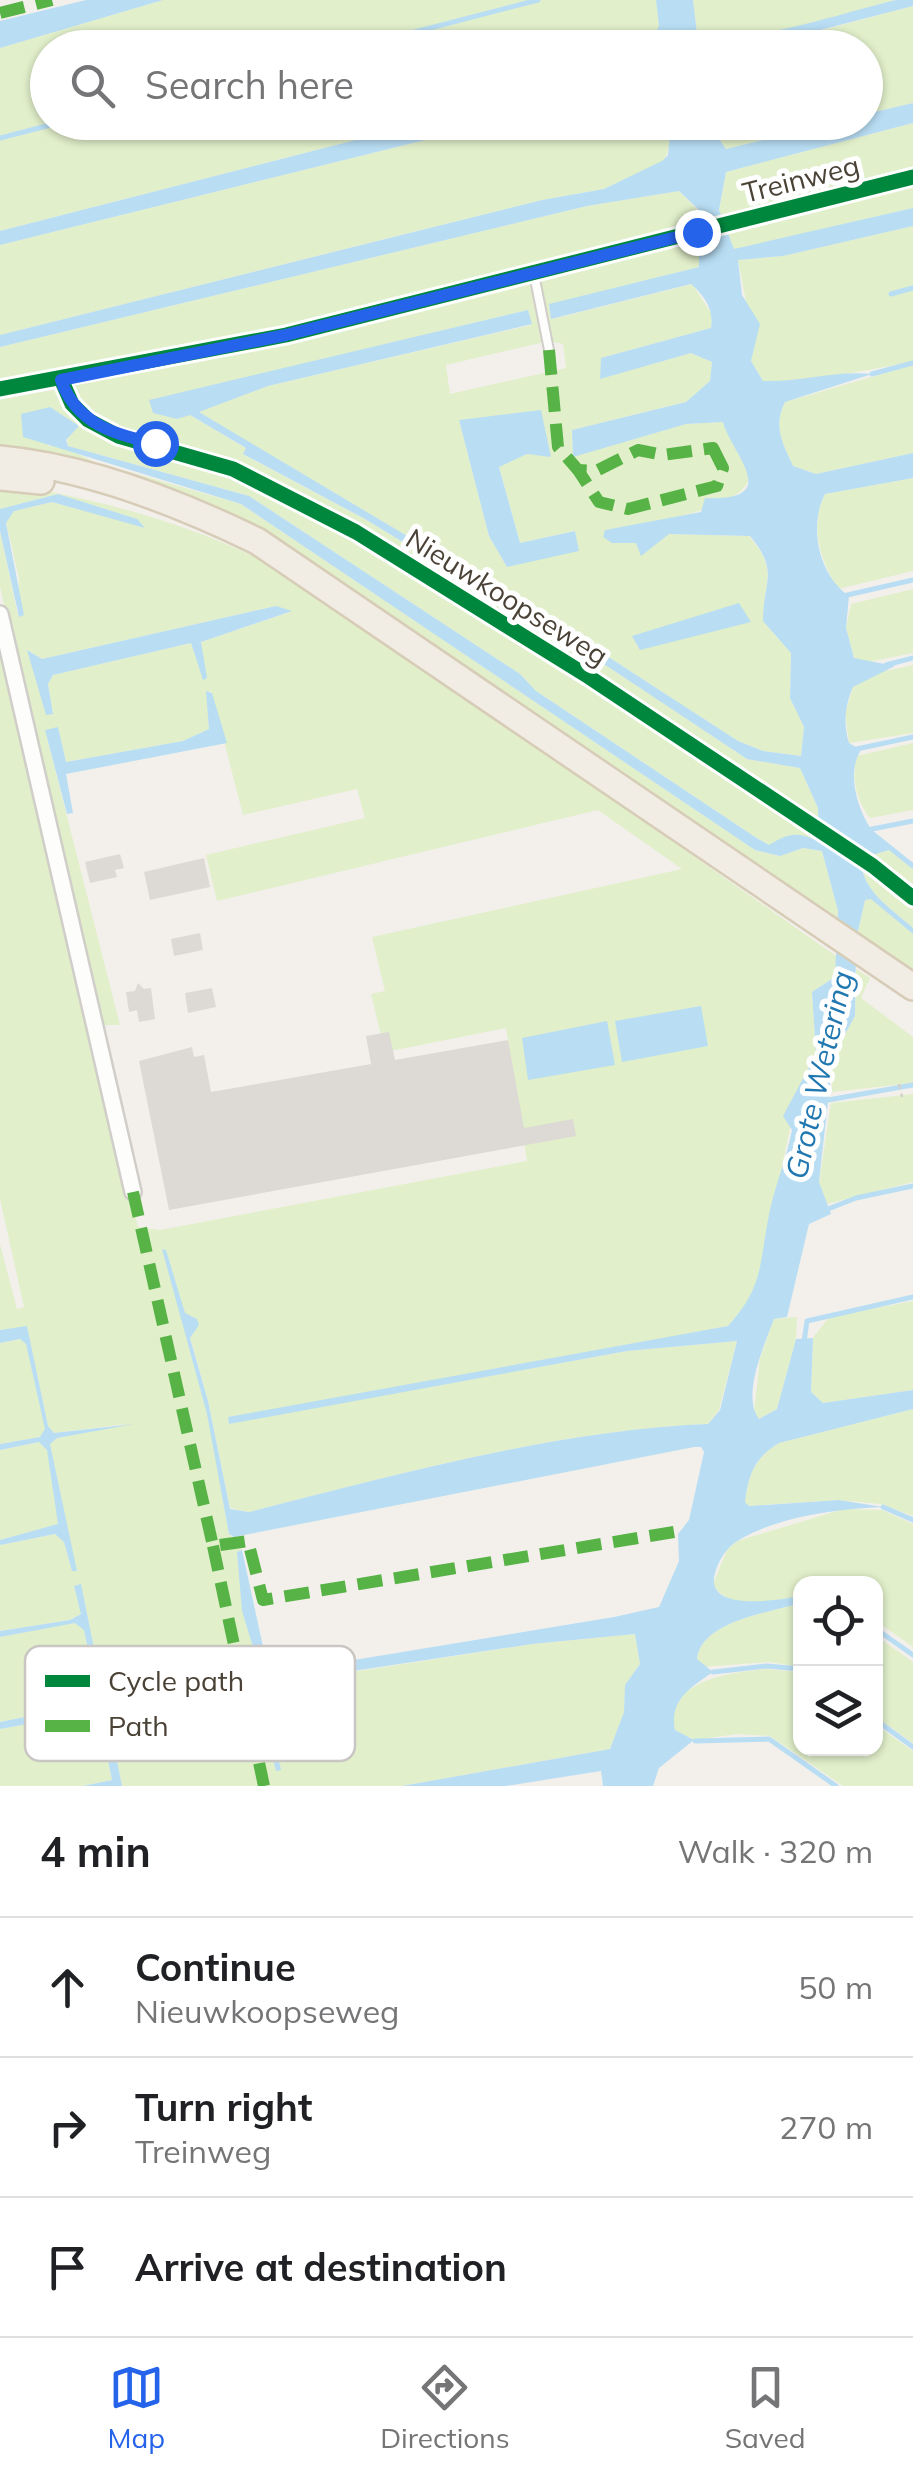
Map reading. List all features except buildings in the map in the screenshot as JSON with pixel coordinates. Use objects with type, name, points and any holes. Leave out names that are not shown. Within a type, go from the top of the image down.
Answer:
[{"type":"main road","points":[[0,458],[121,488],[210,518],[310,573],[913,987]]},
{"type":"main road","points":[[0,477],[121,488]]},
{"type":"street","name":"Treinweg","points":[[0,388],[212,352],[913,176]]},
{"type":"street","points":[[0,614],[133,1192]]},
{"type":"lane","points":[[534,274],[549,350]]},
{"type":"path","points":[[899,1084],[902,1097]]},
{"type":"green space","points":[[163,0],[656,0],[660,26],[658,30],[61,30]]},
{"type":"green space","points":[[693,0],[896,0],[786,30],[697,30]]},
{"type":"green space","points":[[913,6],[913,103],[883,110],[883,30],[822,30]]},
{"type":"green space","points":[[30,39],[30,140],[356,140],[0,231],[0,48]]},
{"type":"green space","points":[[913,123],[913,208],[734,250],[719,211],[726,172],[848,140],[883,140],[883,131]]},
{"type":"green space","points":[[425,140],[670,140],[662,162],[604,189],[542,200],[0,335],[0,245]]},
{"type":"green space","points":[[720,140],[763,140],[726,149]]},
{"type":"green space","points":[[679,191],[697,209],[709,238],[699,241],[699,267],[549,305],[552,319],[692,284],[712,314],[711,328],[601,358],[601,378],[691,353],[712,362],[710,381],[686,402],[572,430],[573,456],[686,424],[723,422],[749,469],[743,489],[729,499],[686,515],[605,530],[612,543],[669,534],[749,536],[767,568],[763,621],[791,653],[790,698],[804,727],[801,756],[763,751],[738,741],[590,645],[198,412],[268,386],[531,325],[528,310],[150,401],[190,415],[247,449],[244,455],[365,519],[610,668],[747,759],[800,768],[818,808],[819,842],[769,845],[755,837],[536,691],[520,674],[249,496],[68,446],[65,420],[50,407],[48,446],[59,445],[95,462],[241,504],[755,850],[779,856],[803,848],[822,851],[838,911],[837,926],[290,547],[224,511],[165,491],[0,452],[0,397],[54,390],[43,375],[0,380],[0,347],[587,206]],"holes":[[[549,341],[563,344],[566,368],[450,394],[446,365]],[[459,420],[527,454],[499,466],[520,543],[574,531],[507,567],[489,536]]]},
{"type":"green space","points":[[913,226],[913,362],[800,382],[763,381],[751,361],[753,338],[738,260],[783,256]]},
{"type":"green space","points":[[913,365],[913,453],[816,474],[793,466],[779,427],[785,402]]},
{"type":"green space","points":[[913,478],[913,571],[838,589],[826,566],[817,530],[825,494]]},
{"type":"green space","points":[[0,482],[78,498],[190,530],[298,579],[839,958],[835,977],[812,992],[816,1054],[791,1124],[755,1293],[728,1326],[229,1423],[627,1351],[737,1341],[719,1410],[708,1424],[535,1445],[419,1469],[249,1512],[230,1508],[208,1401],[166,1250],[208,1414],[229,1534],[242,1550],[237,1552],[254,1646],[93,1646],[81,1585],[74,1587],[82,1613],[70,1620],[0,1631],[0,1545],[55,1534],[64,1542],[72,1571],[76,1570],[50,1444],[57,1438],[127,1424],[54,1433],[48,1426],[27,1327],[0,1330],[0,1244],[17,1309],[24,1307],[0,1199],[0,643],[138,1227],[160,1230],[527,1161],[506,1028],[385,1052],[371,994],[385,991],[372,937],[682,869],[598,810],[217,901],[206,855],[365,818],[357,789],[243,815],[211,691],[207,692],[209,729],[183,741],[66,762],[58,728],[45,730],[120,1025],[101,1025],[0,587],[0,531],[18,616],[19,578],[6,522],[14,511],[52,502],[144,526],[58,494],[0,509]],"holes":[[[276,606],[290,612],[201,642],[204,680],[191,643],[53,675],[48,684],[53,713],[46,714],[28,650],[42,659]]]},
{"type":"green space","points":[[913,589],[913,653],[863,663],[854,658],[846,628],[851,604]]},
{"type":"green space","points":[[913,665],[913,733],[849,743],[845,714],[853,687],[876,673]]},
{"type":"green space","points":[[913,743],[913,810],[870,818],[856,789],[857,756]]},
{"type":"green space","points":[[889,850],[913,869],[913,928],[876,895],[864,876],[863,852],[869,856]]},
{"type":"green space","points":[[871,898],[913,934],[913,978],[856,940],[865,900]]},
{"type":"green space","points":[[856,969],[870,978],[861,998],[913,1037],[913,1083],[832,1092],[833,1056],[855,1016]]},
{"type":"green space","points":[[913,1094],[913,1182],[827,1204],[819,1183],[831,1103]]},
{"type":"green space","points":[[913,1301],[913,1390],[823,1403],[811,1392],[813,1338],[829,1317]]},
{"type":"green space","points":[[797,1317],[796,1339],[777,1409],[759,1419],[754,1413],[760,1358],[774,1319]]},
{"type":"green space","points":[[21,1339],[26,1344],[46,1429],[40,1437],[0,1444],[0,1343]]},
{"type":"green space","points":[[913,1409],[913,1516],[880,1504],[838,1500],[749,1506],[745,1502],[754,1468],[779,1443]]},
{"type":"green space","points":[[40,1442],[48,1450],[59,1524],[0,1540],[0,1450]]},
{"type":"green space","points":[[844,1509],[882,1510],[913,1524],[913,1647],[883,1626],[883,1576],[793,1576],[793,1597],[778,1600],[740,1601],[720,1593],[713,1584],[727,1550],[737,1541]]},
{"type":"green space","points":[[793,1605],[793,1666],[769,1662],[702,1667],[697,1659],[710,1636],[755,1615]]},
{"type":"green space","points":[[75,1622],[84,1630],[87,1646],[25,1646],[25,1717],[0,1722],[0,1637]]},
{"type":"green space","points":[[635,1634],[640,1664],[625,1685],[624,1712],[610,1749],[402,1786],[122,1786],[117,1761],[279,1761],[281,1769],[279,1761],[355,1761],[355,1671],[532,1644]]},
{"type":"green space","points":[[883,1641],[913,1662],[913,1743],[883,1722]]},
{"type":"green space","points":[[766,1669],[793,1671],[793,1752],[770,1736],[737,1734],[694,1740],[675,1730],[675,1713],[690,1689],[735,1673]]},
{"type":"green space","points":[[25,1724],[25,1761],[108,1761],[112,1780],[83,1786],[0,1786],[0,1729]]},
{"type":"green space","points":[[883,1730],[913,1751],[913,1786],[843,1786],[799,1756],[883,1756]]},
{"type":"water","points":[[86,0],[163,0],[61,30],[30,30],[30,39],[0,48],[0,21]]},
{"type":"water","points":[[656,0],[693,0],[697,30],[657,30]]},
{"type":"water","points":[[896,0],[913,0],[913,6],[820,30],[777,30]]},
{"type":"water","points":[[913,103],[913,123],[883,131],[883,110]]},
{"type":"water","points":[[356,140],[425,140],[0,245],[0,231]]},
{"type":"water","name":"Grote Wetering","points":[[669,140],[720,140],[726,149],[763,140],[848,140],[726,172],[719,210],[734,249],[913,208],[913,226],[783,256],[738,260],[742,295],[760,324],[751,361],[763,381],[872,374],[785,402],[779,427],[793,466],[816,474],[913,453],[913,478],[825,494],[817,521],[824,563],[830,576],[849,596],[846,628],[854,658],[895,666],[853,687],[846,728],[849,743],[861,750],[854,775],[859,804],[872,830],[889,850],[869,856],[863,853],[864,876],[876,895],[913,928],[913,934],[871,899],[865,900],[856,940],[855,1016],[833,1056],[819,1182],[831,1214],[809,1224],[787,1317],[774,1319],[756,1369],[752,1397],[759,1419],[777,1409],[796,1339],[813,1338],[811,1392],[823,1403],[913,1390],[913,1409],[779,1443],[754,1468],[745,1502],[749,1506],[839,1500],[883,1507],[790,1520],[755,1532],[728,1549],[716,1570],[714,1584],[719,1593],[744,1601],[793,1597],[793,1605],[738,1620],[710,1636],[701,1646],[697,1659],[713,1672],[684,1695],[674,1720],[675,1730],[694,1740],[659,1768],[653,1786],[603,1786],[601,1771],[506,1786],[402,1786],[610,1749],[624,1712],[625,1685],[640,1664],[635,1634],[532,1644],[355,1671],[355,1660],[659,1607],[679,1561],[678,1534],[689,1520],[704,1452],[701,1447],[694,1447],[234,1537],[229,1534],[207,1414],[162,1249],[166,1250],[185,1313],[197,1319],[199,1325],[190,1338],[208,1401],[230,1509],[249,1512],[419,1469],[535,1445],[708,1424],[720,1410],[737,1341],[627,1351],[229,1424],[228,1417],[728,1326],[748,1300],[758,1276],[770,1209],[792,1130],[783,1116],[816,1054],[812,992],[835,977],[838,911],[822,851],[803,848],[780,856],[755,850],[241,504],[23,437],[21,414],[50,407],[79,426],[66,440],[68,446],[249,496],[520,674],[536,691],[755,837],[769,845],[794,835],[819,842],[818,808],[800,768],[747,759],[610,668],[365,519],[243,454],[246,448],[190,415],[177,419],[153,413],[149,400],[528,310],[532,324],[268,386],[199,412],[590,645],[738,741],[763,751],[801,756],[804,727],[790,698],[791,653],[763,621],[767,568],[750,536],[669,534],[641,556],[636,543],[612,543],[603,537],[605,530],[701,512],[705,498],[743,492],[748,484],[747,473],[723,422],[686,424],[573,457],[572,430],[686,402],[710,381],[712,362],[691,353],[600,379],[601,358],[711,328],[711,315],[691,284],[551,319],[549,304],[699,267],[699,241],[708,238],[698,209],[679,191],[587,206],[0,347],[0,335],[542,200],[604,189],[662,161],[668,155]]},
{"type":"water","points":[[541,410],[551,457],[527,454],[499,467],[520,543],[575,531],[579,551],[507,567],[489,536],[459,420]]},
{"type":"water","points":[[58,494],[137,519],[145,528],[52,502],[14,511],[6,523],[24,615],[19,617],[0,531],[0,509]]},
{"type":"water","points":[[739,603],[751,622],[640,650],[632,636]]},
{"type":"water","points":[[276,606],[292,611],[201,642],[207,678],[203,680],[191,643],[53,675],[48,684],[53,714],[46,715],[27,650],[42,659]]},
{"type":"water","points":[[206,691],[212,693],[227,743],[66,774],[73,813],[67,814],[45,730],[58,727],[66,762],[183,741],[209,729]]},
{"type":"water","points":[[701,1006],[708,1046],[622,1062],[615,1021]]},
{"type":"water","points":[[607,1021],[615,1065],[528,1080],[522,1038]]},
{"type":"water","points":[[27,1326],[48,1426],[54,1433],[134,1424],[57,1438],[50,1444],[77,1571],[72,1571],[64,1542],[55,1534],[0,1545],[0,1540],[58,1524],[47,1450],[39,1442],[0,1450],[0,1444],[40,1437],[45,1429],[26,1344],[20,1339],[0,1343],[0,1330]]},
{"type":"water","points":[[242,1550],[263,1646],[253,1646],[242,1611],[237,1552]]},
{"type":"water","points":[[81,1584],[94,1646],[87,1646],[84,1630],[75,1623],[0,1637],[0,1631],[70,1620],[81,1614],[74,1586]]},
{"type":"water","points":[[25,1717],[25,1724],[0,1729],[0,1722]]},
{"type":"water","points":[[108,1761],[117,1761],[122,1786],[83,1786],[112,1780]]},
{"type":"waterway","points":[[422,30],[538,0]]},
{"type":"waterway","points":[[0,138],[30,130]]},
{"type":"waterway","points":[[891,294],[913,288]]},
{"type":"waterway","points":[[872,374],[913,363]]},
{"type":"waterway","points":[[843,596],[913,580]]},
{"type":"waterway","points":[[886,665],[913,658]]},
{"type":"waterway","points":[[852,750],[913,737]]},
{"type":"waterway","points":[[867,830],[913,821]]},
{"type":"waterway","points":[[869,831],[913,866]]},
{"type":"waterway","name":"Grote Wetering","points":[[828,1100],[913,1085]]},
{"type":"waterway","points":[[823,1211],[856,1198],[913,1186]]},
{"type":"waterway","points":[[804,1342],[807,1321],[913,1297]]},
{"type":"waterway","points":[[883,1507],[913,1520]]},
{"type":"waterway","points":[[883,1634],[913,1655]]},
{"type":"waterway","points":[[713,1672],[767,1666],[793,1668]]},
{"type":"waterway","points":[[883,1725],[913,1747]]},
{"type":"waterway","points":[[695,1741],[769,1739],[836,1786]]},
{"type":"marked path","points":[[0,13],[52,0]]},
{"type":"marked path","points":[[549,350],[558,447],[578,470]]},
{"type":"marked path","points":[[713,448],[723,468],[717,486],[628,509],[599,502],[578,470],[596,471],[638,450],[663,455],[713,448]]},
{"type":"marked path","points":[[133,1192],[213,1546],[248,1541],[263,1600],[674,1532]]},
{"type":"marked path","points":[[213,1546],[234,1646]]},
{"type":"marked path","points":[[259,1761],[264,1786]]},
{"type":"cycle path","points":[[0,389],[286,335],[913,177]]},
{"type":"cycle path","name":"Nieuwkoopseweg","points":[[61,379],[72,404],[88,420],[118,436],[233,469],[356,532],[589,677],[873,866],[913,898]]},
{"type":"route","points":[[155,443],[118,436],[88,420],[72,404],[61,380],[286,335],[697,232]]}]
